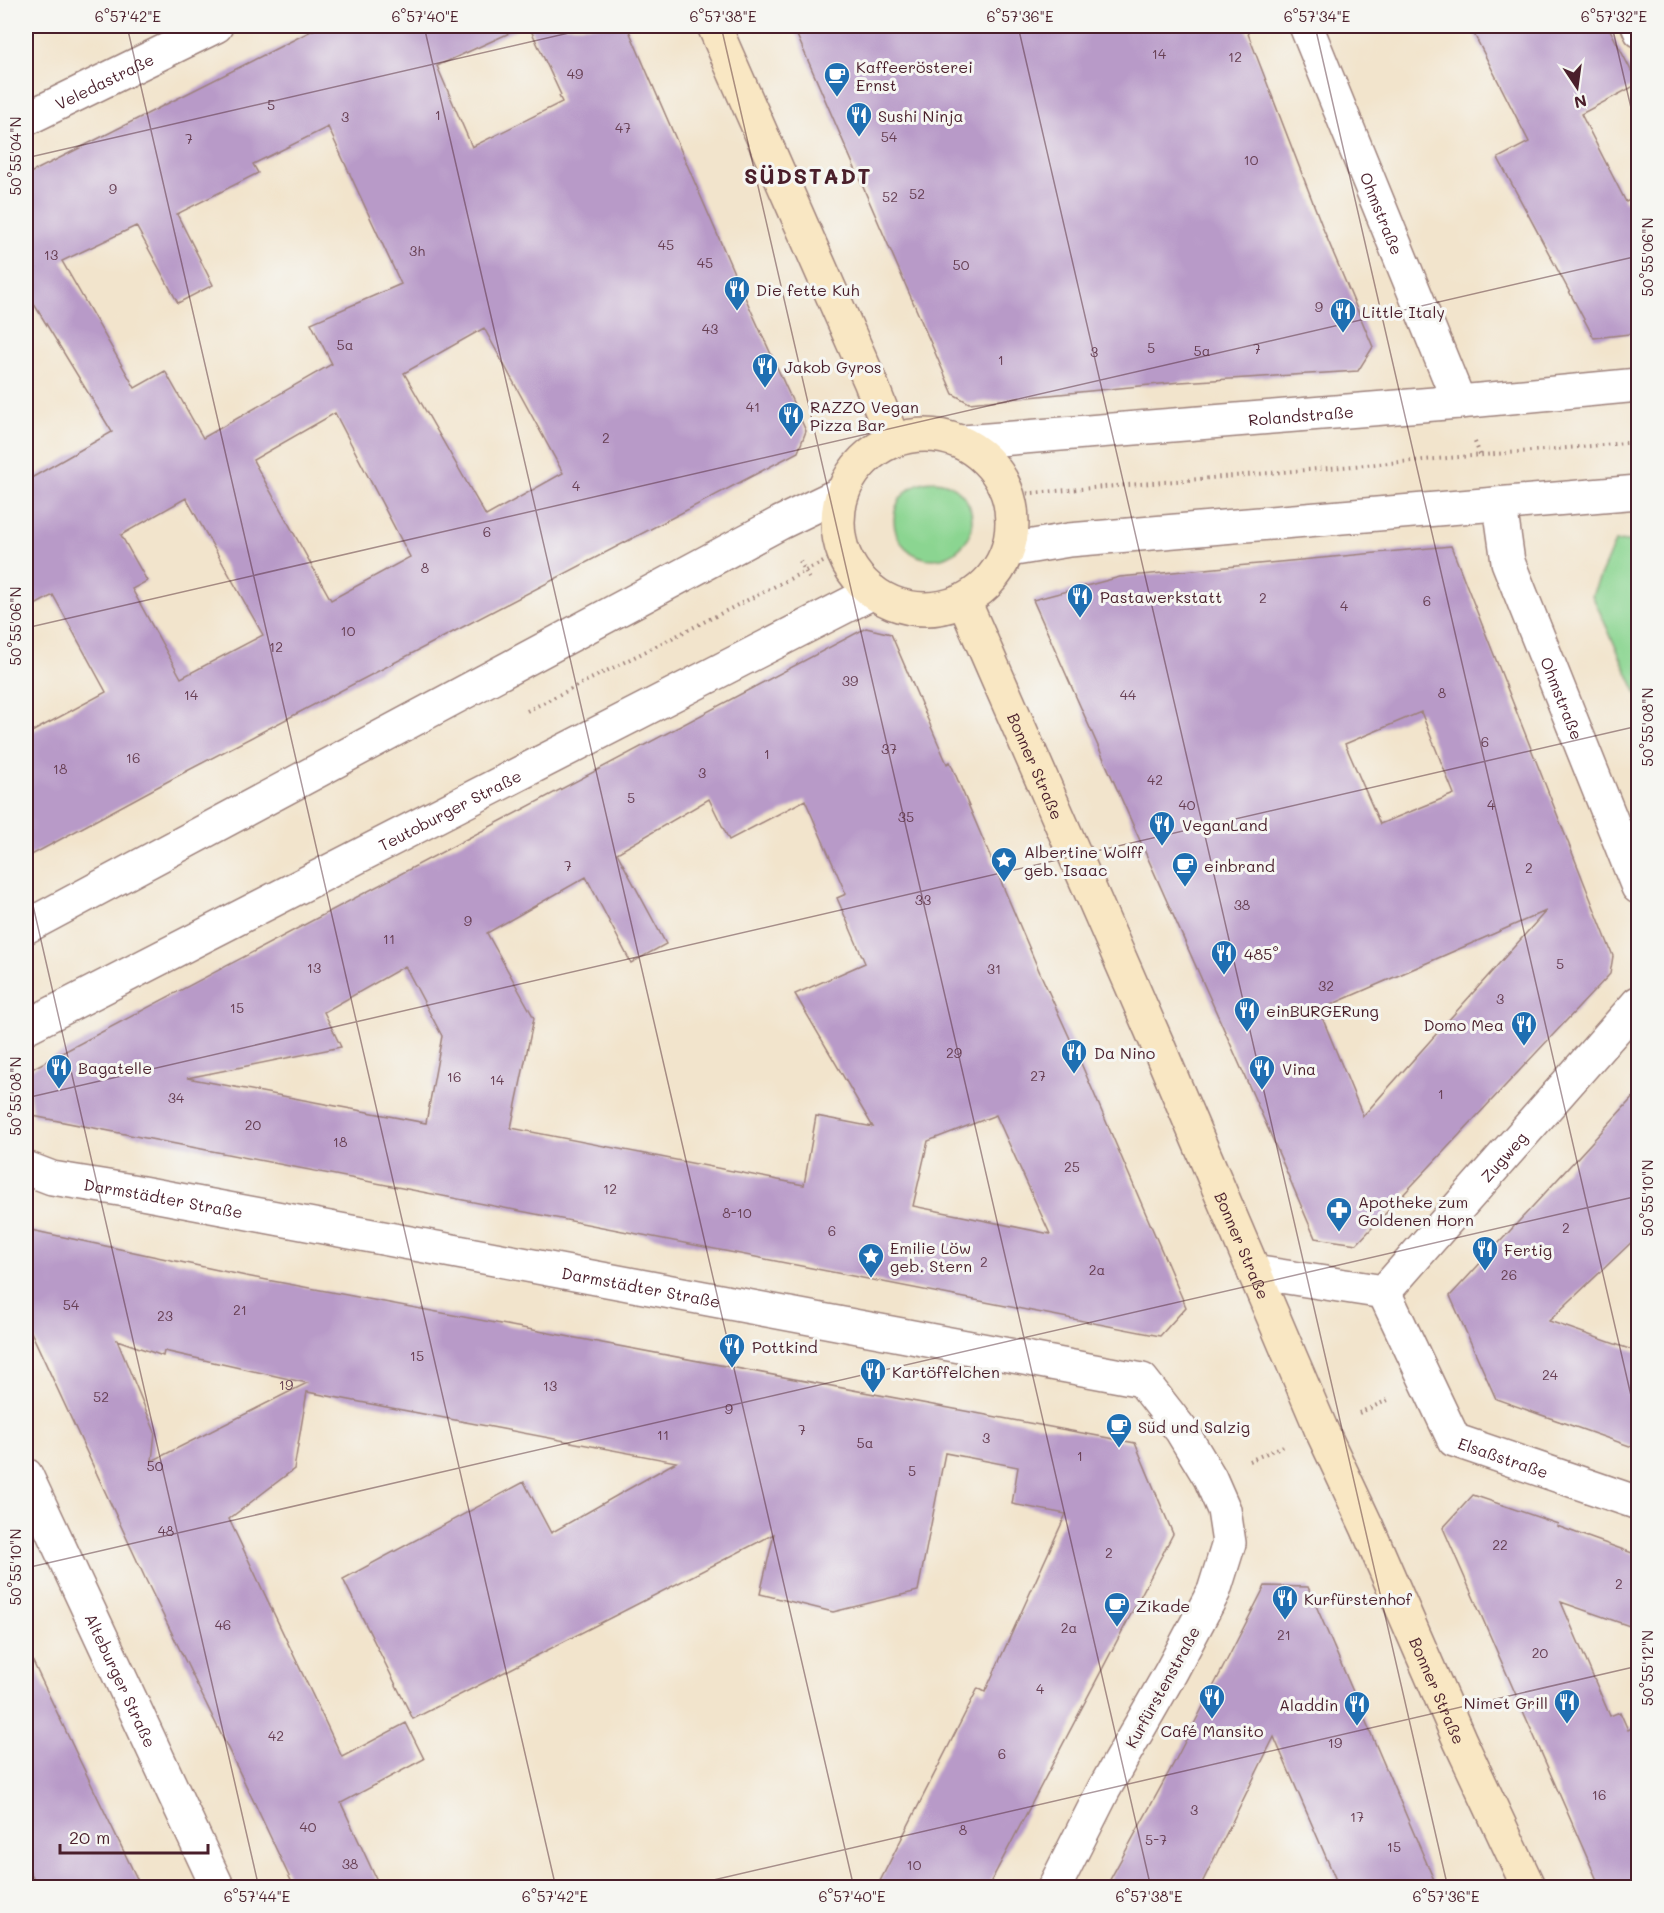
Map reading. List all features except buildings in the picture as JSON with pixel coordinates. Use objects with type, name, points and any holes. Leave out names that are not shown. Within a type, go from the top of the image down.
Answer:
[{"type":"main road","points":[[714,26],[870,381],[893,440]]},
{"type":"main road","points":[[928,434],[963,442],[992,464],[1009,495],[1014,522],[1009,550],[998,571],[983,588],[964,601],[933,609],[901,606],[873,592],[855,574],[843,552],[837,522],[842,493],[850,477],[867,455],[893,440],[928,434]]},
{"type":"main road","name":"Bonner Straße","points":[[964,601],[1161,1052],[1321,1429],[1367,1527],[1460,1741],[1528,1887]]},
{"type":"street","name":"Veledastraße","points":[[26,120],[216,26]]},
{"type":"street","name":"Ohmstraße","points":[[1306,26],[1459,402]]},
{"type":"street","name":"Rolandstraße","points":[[963,442],[1459,402],[1638,385]]},
{"type":"street","points":[[1009,550],[1069,540],[1638,492]]},
{"type":"street","points":[[26,927],[780,523],[842,493]]},
{"type":"street","name":"Ohmstraße","points":[[1500,505],[1508,562],[1638,887]]},
{"type":"street","name":"Teutoburger Straße","points":[[26,1027],[873,592]]},
{"type":"street","name":"Zugweg","points":[[1384,1292],[1638,1003]]},
{"type":"street","name":"Darmstädter Straße","points":[[26,1168],[52,1179],[137,1192],[1142,1380],[1181,1430],[1210,1478]]},
{"type":"street","points":[[1254,1272],[1384,1292]]},
{"type":"street","name":"Elsaßstraße","points":[[1384,1292],[1454,1440],[1638,1503]]},
{"type":"street","name":"Alteburger Straße","points":[[26,1475],[218,1887]]},
{"type":"street","name":"Kurfürstenstraße","points":[[1054,1887],[1104,1789],[1214,1592],[1229,1543],[1224,1510],[1210,1478]]},
{"type":"lane","points":[[1635,26],[1638,33]]},
{"type":"path","points":[[1459,402],[1500,505]]},
{"type":"path","points":[[1009,495],[1638,442]]},
{"type":"path","points":[[780,523],[828,615]]},
{"type":"green space","points":[[925,481],[941,481],[955,487],[966,498],[972,512],[972,528],[966,542],[955,553],[941,559],[925,559],[911,553],[900,542],[894,528],[894,512],[900,498],[911,487]]},
{"type":"green space","points":[[1638,540],[1638,696],[1592,595],[1615,542]]},
{"type":"place","name":"Kaffeerösterei Ernst","points":[[837,98]]},
{"type":"place","name":"Sushi Ninja","points":[[859,138]]},
{"type":"place","name":"Die fette Kuh","points":[[737,312]]},
{"type":"place","name":"Little Italy","points":[[1343,334]]},
{"type":"place","name":"Jakob Gyros","points":[[765,389]]},
{"type":"place","name":"RAZZO Vegan Pizza Bar","points":[[791,438]]},
{"type":"place","name":"Pastawerkstatt","points":[[1080,619]]},
{"type":"place","name":"VeganLand","points":[[1162,847]]},
{"type":"place","name":"Albertine Wolff geb. Isaac","points":[[1004,883]]},
{"type":"place","name":"einbrand","points":[[1185,888]]},
{"type":"place","name":"485°","points":[[1224,976]]},
{"type":"place","name":"einBURGERung","points":[[1247,1033]]},
{"type":"place","name":"Domo Mea","points":[[1524,1047]]},
{"type":"place","name":"Da Nino","points":[[1074,1075]]},
{"type":"place","name":"Bagatelle","points":[[59,1090]]},
{"type":"place","name":"Vina","points":[[1262,1091]]},
{"type":"place","name":"Apotheke zum Goldenen Horn","points":[[1339,1233]]},
{"type":"place","name":"Fertig","points":[[1485,1272]]},
{"type":"place","name":"Emilie Löw geb. Stern","points":[[871,1279]]},
{"type":"place","name":"Pottkind","points":[[732,1369]]},
{"type":"place","name":"Kartöffelchen","points":[[873,1394]]},
{"type":"place","name":"Süd und Salzig","points":[[1119,1449]]},
{"type":"place","name":"Kurfürstenhof","points":[[1285,1621]]},
{"type":"place","name":"Zikade","points":[[1117,1628]]},
{"type":"place","name":"Café Mansito","points":[[1212,1720]]},
{"type":"place","name":"Nimet Grill","points":[[1567,1725]]},
{"type":"place","name":"Aladdin","points":[[1357,1727]]},
{"type":"district","name":"SÜDSTADT","points":[[808,175]]}]
